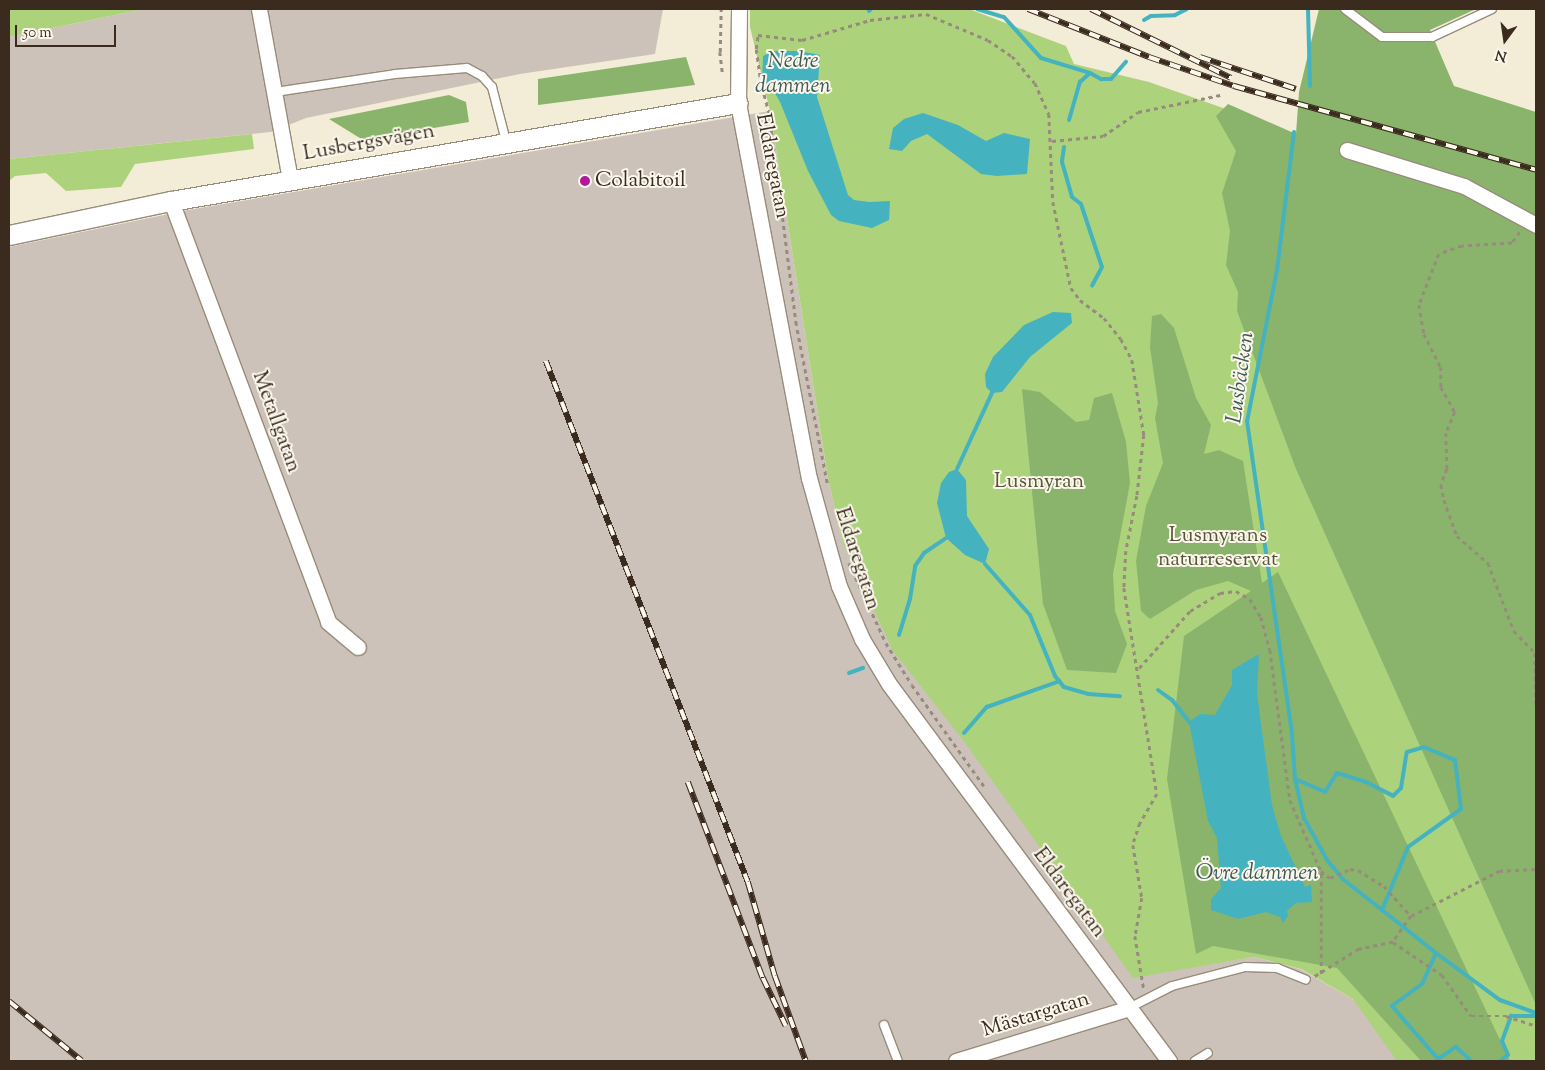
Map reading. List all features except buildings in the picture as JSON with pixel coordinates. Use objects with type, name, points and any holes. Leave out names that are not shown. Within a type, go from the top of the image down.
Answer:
[{"type":"street","points":[[258,9],[290,180]]},
{"type":"street","name":"Eldaregatan","points":[[739,9],[738,104],[809,478],[839,586],[862,639],[889,684],[1169,1061]]},
{"type":"street","name":"Lusbergsvägen","points":[[9,235],[171,201],[506,141],[738,104]]},
{"type":"street","points":[[1347,150],[1464,186],[1532,223]]},
{"type":"street","name":"Metallgatan","points":[[171,201],[328,622],[358,647]]},
{"type":"street","name":"Mästargatan","points":[[956,1061],[1129,1008]]},
{"type":"lane","points":[[1345,9],[1382,37],[1432,37],[1492,9]]},
{"type":"lane","points":[[275,92],[395,74],[467,68],[482,76],[492,87],[506,141]]},
{"type":"lane","points":[[1129,1008],[1172,986],[1245,967],[1277,968],[1306,980]]},
{"type":"lane","points":[[884,1024],[898,1061]]},
{"type":"lane","points":[[1195,1061],[1208,1053]]},
{"type":"path","points":[[829,492],[796,326],[768,114],[758,67],[758,35],[802,40],[870,20],[926,14],[988,40],[1012,56],[1035,83],[1049,114],[1052,141],[1053,202],[1071,288],[1080,300],[1104,318],[1121,339],[1132,360],[1144,435],[1138,496],[1126,551],[1124,588],[1126,615],[1139,668],[1157,794],[1140,823],[1133,845],[1142,898],[1135,936],[1146,999]]},
{"type":"path","points":[[1052,141],[1103,136],[1138,112],[1220,96]]},
{"type":"path","points":[[1532,223],[1512,243],[1462,246],[1439,254],[1419,305],[1424,334],[1441,367],[1441,387],[1455,412],[1446,433],[1447,468],[1440,485],[1444,500],[1457,536],[1488,563],[1514,631],[1535,653],[1536,707]]},
{"type":"path","points":[[848,561],[891,651],[986,788]]},
{"type":"path","points":[[1139,668],[1190,611],[1220,593],[1236,591],[1250,599],[1261,617],[1270,650],[1290,800],[1321,871],[1321,974],[1359,949],[1393,942],[1442,975],[1471,1016],[1506,1016],[1536,1026]]},
{"type":"path","points":[[1321,871],[1330,878],[1350,869],[1358,870],[1384,886],[1411,916]]},
{"type":"path","points":[[1393,942],[1411,916],[1499,871],[1536,869]]},
{"type":"shaded area","points":[[144,9],[663,9],[655,54],[520,74],[306,118],[271,132],[9,159],[9,37]]},
{"type":"shaded area","points":[[770,111],[828,478],[842,541],[1148,974],[1254,957],[1300,969],[1374,1011],[1401,1061],[9,1061],[9,247],[188,210]]},
{"type":"green space","points":[[9,9],[144,9],[9,37]]},
{"type":"green space","name":"Lusmyran","points":[[750,9],[969,9],[1066,46],[1074,64],[1149,82],[1263,122],[1536,301],[1536,1061],[1397,1061],[1353,999],[1301,969],[1254,957],[1133,978],[966,744],[893,651],[842,541],[828,478],[770,111],[750,27]]},
{"type":"green space","points":[[1319,9],[1476,9],[1430,30],[1454,86],[1536,112],[1536,1005],[1296,469],[1237,311],[1238,292],[1226,265],[1230,231],[1222,193],[1236,151],[1216,116],[1228,104],[1296,134],[1299,92]]},
{"type":"green space","points":[[686,57],[695,85],[538,105],[538,79]]},
{"type":"green space","points":[[449,95],[466,102],[469,122],[363,140],[329,119]]},
{"type":"green space","points":[[252,134],[254,149],[135,164],[121,187],[66,191],[46,173],[15,176],[9,181],[9,159]]},
{"type":"green space","name":"Lusmyrans naturreservat","points":[[1161,314],[1174,328],[1196,398],[1211,425],[1204,454],[1219,450],[1243,461],[1262,583],[1278,572],[1510,1061],[1421,1061],[1337,968],[1213,946],[1196,954],[1167,779],[1184,636],[1251,591],[1228,581],[1196,590],[1150,619],[1141,611],[1136,561],[1146,506],[1163,463],[1155,418],[1158,403],[1150,347],[1152,316]]},
{"type":"green space","points":[[1022,389],[1040,392],[1076,422],[1089,420],[1094,398],[1112,393],[1126,442],[1130,483],[1113,574],[1115,611],[1127,644],[1116,673],[1067,670],[1043,604]]},
{"type":"water","name":"Nedre dammen","points":[[773,51],[799,51],[820,55],[817,97],[848,195],[854,200],[869,202],[890,201],[889,220],[872,228],[839,221],[831,215],[808,171],[780,102],[771,86],[762,81],[763,56]]},
{"type":"water","points":[[923,113],[958,125],[986,141],[1004,133],[1030,139],[1027,174],[997,176],[981,174],[927,134],[911,141],[902,151],[889,149],[893,128],[904,119]]},
{"type":"water","points":[[1053,312],[1071,313],[1072,323],[1030,357],[1002,392],[992,393],[986,387],[985,374],[993,357],[1024,325]]},
{"type":"water","points":[[957,469],[966,480],[967,516],[989,549],[985,564],[965,555],[946,538],[937,503],[941,483],[949,472]]},
{"type":"water","name":"Övre dammen","points":[[1259,654],[1257,694],[1272,805],[1281,836],[1305,887],[1311,885],[1312,902],[1296,903],[1287,911],[1288,916],[1283,923],[1280,917],[1266,912],[1238,919],[1211,910],[1211,899],[1221,888],[1217,838],[1208,821],[1189,722],[1200,714],[1215,715],[1232,685],[1232,670]]},
{"type":"waterway","points":[[977,9],[1004,17],[1041,58],[1090,73]]},
{"type":"waterway","points":[[1144,20],[1151,16],[1175,15],[1187,9]]},
{"type":"waterway","name":"Lusbäcken","points":[[1308,9],[1310,86]]},
{"type":"waterway","points":[[1069,120],[1080,82],[1090,73],[1101,79],[1111,79],[1126,62]]},
{"type":"waterway","name":"Lusbäcken","points":[[1294,132],[1277,270],[1247,421],[1292,735],[1295,779],[1325,792],[1337,773],[1366,782],[1393,796],[1401,788],[1407,752],[1424,747],[1455,760],[1461,809],[1408,847],[1382,910],[1436,953],[1422,984],[1392,1006],[1438,1059],[1456,1047],[1471,1061]]},
{"type":"waterway","points":[[1064,147],[1062,162],[1072,197],[1081,204],[1102,267],[1092,286]]},
{"type":"waterway","points":[[957,469],[992,393]]},
{"type":"waterway","points":[[899,635],[910,599],[915,566],[924,553],[946,538]]},
{"type":"waterway","points":[[985,564],[1030,615],[1055,676],[1064,687],[1088,694],[1120,696]]},
{"type":"waterway","points":[[849,673],[863,668]]},
{"type":"waterway","points":[[964,733],[987,707],[1060,681]]},
{"type":"waterway","points":[[1158,690],[1172,700],[1189,722]]},
{"type":"waterway","name":"Lusbäcken","points":[[1295,779],[1304,818],[1327,860],[1344,880],[1382,910]]},
{"type":"waterway","name":"Lusbäcken","points":[[1436,953],[1500,1000],[1536,1013]]},
{"type":"waterway","name":"Lusbäcken","points":[[1500,1061],[1508,1055],[1502,1041],[1511,1016],[1536,1016]]},
{"type":"railway","points":[[1028,9],[1149,57],[1234,86],[1536,170]]},
{"type":"railway","points":[[1091,9],[1231,78]]},
{"type":"railway","points":[[1200,57],[1296,89]]},
{"type":"railway","points":[[546,361],[748,882],[775,976],[806,1061]]},
{"type":"railway","points":[[688,782],[763,978],[786,1026]]},
{"type":"railway","points":[[9,1001],[82,1061]]},
{"type":"place","name":"Colabitoil","points":[[585,181]]}]
